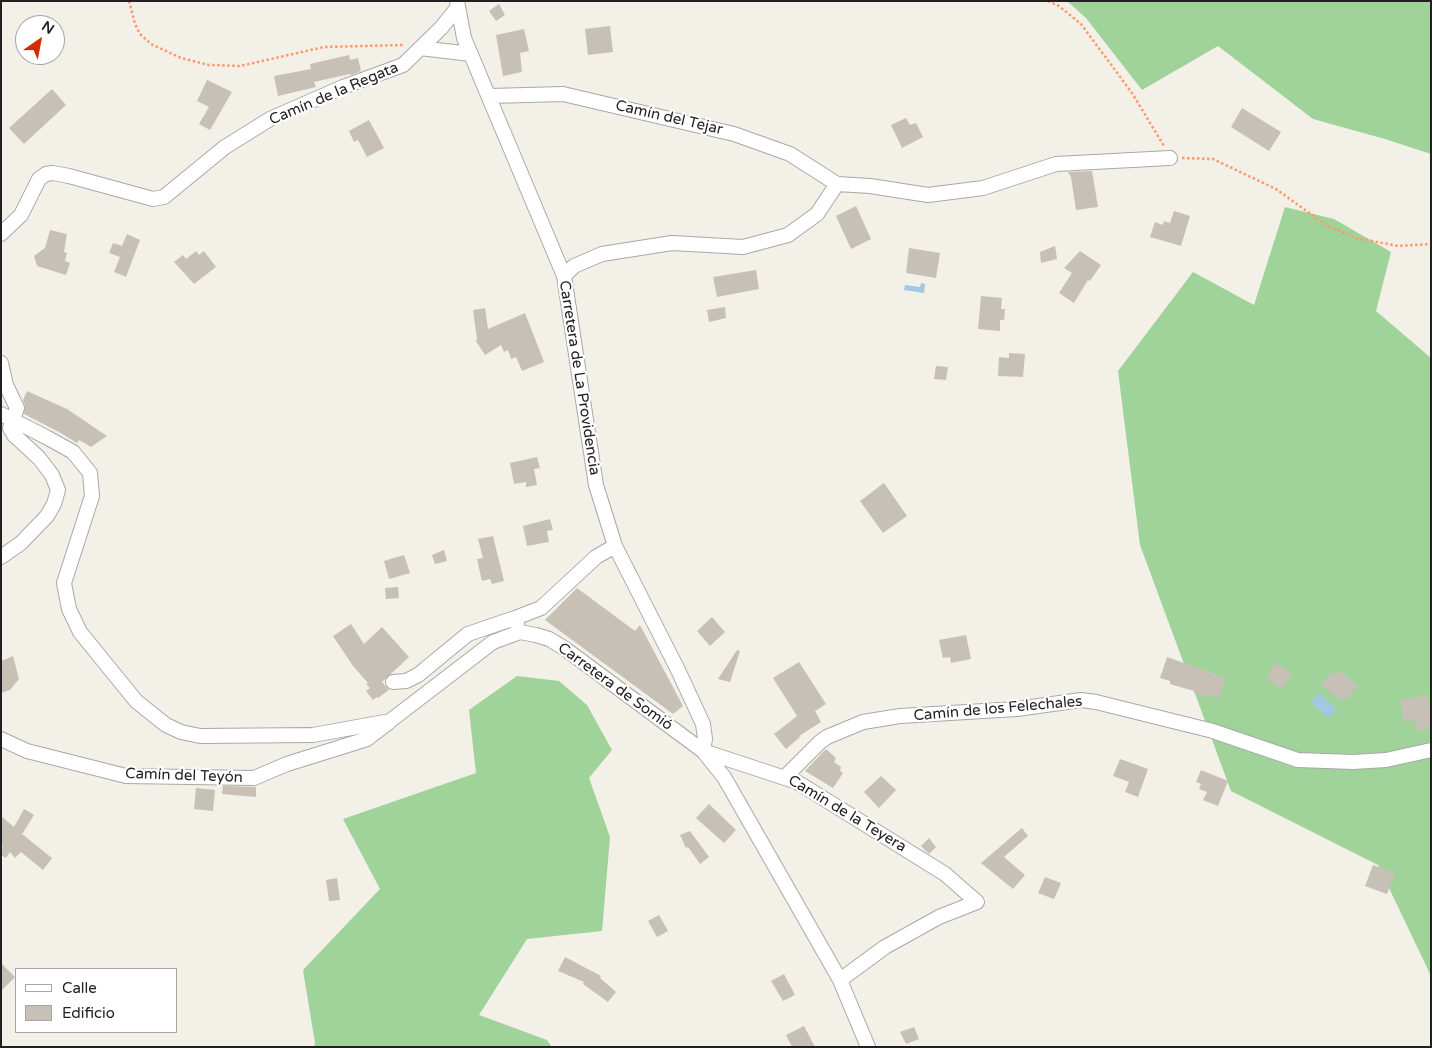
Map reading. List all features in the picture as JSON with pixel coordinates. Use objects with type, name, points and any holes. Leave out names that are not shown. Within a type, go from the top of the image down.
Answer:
[{"type":"street","name":"Camín de la Regata","points":[[1,234],[21,215],[39,178],[53,172],[153,199],[164,197],[225,147],[270,119],[343,87],[403,65],[441,28],[458,4]]},
{"type":"street","name":"Carretera de La Providencia","points":[[458,4],[464,38],[490,96],[564,276],[596,485],[614,546],[678,670],[703,724],[705,739],[703,751]]},
{"type":"street","points":[[441,28],[442,41],[448,52]]},
{"type":"street","points":[[420,48],[471,54]]},
{"type":"street","name":"Camín del Tejar","points":[[490,96],[563,94],[734,134],[790,154],[837,184]]},
{"type":"street","points":[[564,276],[574,266],[602,254],[672,243],[744,247],[788,234],[817,214],[837,184],[870,186],[928,194],[983,188],[1056,164],[1170,158]]},
{"type":"street","points":[[1,363],[6,385],[17,408],[10,428],[14,435],[44,463],[52,475],[58,490],[54,504],[47,516],[22,543],[1,557]]},
{"type":"street","points":[[1,414],[73,452],[90,473],[92,496],[64,583],[69,609],[80,632],[136,701],[166,725],[181,732],[200,736],[313,735],[390,722],[494,642],[520,632],[515,618]]},
{"type":"street","points":[[393,682],[406,681],[418,675],[468,634],[541,608],[596,557],[614,546]]},
{"type":"street","name":"Carretera de Somió","points":[[520,632],[536,635],[564,648],[703,751],[724,777],[840,980],[868,1047]]},
{"type":"street","name":"Camín de los Felechales","points":[[785,777],[827,737],[863,722],[900,716],[1017,709],[1081,700],[1213,731],[1298,760],[1353,762],[1386,760],[1431,750]]},
{"type":"street","name":"Camín del Teyón","points":[[1,739],[27,751],[126,776],[254,778],[287,764],[367,739],[390,722]]},
{"type":"street","name":"Camín de la Teyera","points":[[703,751],[785,777],[806,786],[945,874],[978,902],[939,917],[885,947],[840,980]]},
{"type":"path","points":[[129,1],[137,29],[151,44],[181,58],[209,65],[240,66],[324,47],[400,44],[420,48]]},
{"type":"path","points":[[1048,1],[1059,6],[1081,24],[1132,93],[1170,158],[1213,159],[1276,189],[1326,225],[1356,238],[1398,246],[1431,244]]},
{"type":"green space","points":[[1067,1],[1431,1],[1431,154],[1313,119],[1218,46],[1142,90],[1086,18]]},
{"type":"green space","points":[[1285,207],[1334,219],[1391,252],[1376,311],[1431,358],[1431,976],[1378,865],[1231,791],[1140,545],[1118,371],[1193,272],[1254,305]]},
{"type":"green space","points":[[517,676],[559,681],[587,705],[612,750],[589,778],[610,837],[602,931],[527,939],[479,1015],[547,1040],[552,1047],[314,1047],[315,1043],[303,970],[380,889],[343,819],[476,773],[469,710]]},
{"type":"water","points":[[921,283],[925,284],[924,293],[904,290],[905,285],[920,287]]},
{"type":"water","points":[[1319,693],[1337,709],[1328,718],[1311,702]]},
{"type":"building","points":[[499,4],[505,15],[496,21],[489,11]]},
{"type":"building","points":[[610,26],[613,52],[588,55],[585,29]]},
{"type":"building","points":[[524,29],[529,51],[520,53],[522,72],[503,76],[496,35]]},
{"type":"building","points":[[349,55],[350,60],[358,58],[361,71],[351,75],[314,82],[316,87],[278,96],[274,76],[311,69],[310,64]]},
{"type":"building","points":[[207,80],[232,92],[210,130],[199,124],[209,107],[197,101]]},
{"type":"building","points":[[52,89],[66,105],[24,144],[9,128]]},
{"type":"building","points":[[1242,108],[1281,132],[1269,151],[1231,127]]},
{"type":"building","points":[[906,118],[910,125],[916,123],[923,137],[902,148],[891,125]]},
{"type":"building","points":[[369,120],[384,148],[367,157],[358,140],[354,142],[349,131]]},
{"type":"building","points":[[1092,171],[1098,207],[1076,210],[1071,177],[1068,172]]},
{"type":"building","points":[[856,206],[871,239],[851,249],[836,216]]},
{"type":"building","points":[[1174,211],[1190,216],[1181,246],[1150,237],[1155,222],[1163,225],[1164,221],[1170,223]]},
{"type":"building","points":[[50,230],[67,234],[64,252],[67,253],[65,261],[70,263],[66,275],[37,266],[34,256],[45,248]]},
{"type":"building","points":[[127,234],[140,240],[126,277],[114,272],[120,257],[109,253],[113,243],[122,246]]},
{"type":"building","points":[[1055,246],[1057,259],[1041,263],[1040,252]]},
{"type":"building","points":[[909,248],[940,253],[936,278],[906,273]]},
{"type":"building","points":[[196,251],[199,255],[204,251],[216,267],[194,284],[174,262],[183,255],[186,259]]},
{"type":"building","points":[[1080,251],[1101,265],[1090,281],[1088,280],[1074,303],[1059,293],[1072,273],[1064,268]]},
{"type":"building","points":[[756,270],[759,289],[717,297],[713,277]]},
{"type":"building","points":[[981,296],[1002,298],[1001,309],[1005,309],[1004,320],[1000,320],[1000,331],[978,329]]},
{"type":"building","points":[[725,307],[726,318],[709,322],[707,310]]},
{"type":"building","points":[[485,308],[488,329],[525,313],[544,362],[522,371],[516,357],[511,359],[508,350],[504,352],[501,345],[485,355],[476,341],[473,310]]},
{"type":"building","points":[[1009,353],[1025,354],[1023,377],[998,376],[999,357],[1009,358]]},
{"type":"building","points":[[936,366],[948,367],[946,380],[934,379]]},
{"type":"building","points":[[27,391],[67,409],[107,436],[91,447],[79,440],[77,443],[24,414],[25,405],[23,400]]},
{"type":"building","points":[[537,457],[540,468],[534,469],[537,485],[526,487],[526,482],[514,484],[510,463]]},
{"type":"building","points":[[884,483],[907,516],[883,533],[860,501]]},
{"type":"building","points":[[550,519],[553,530],[547,531],[549,542],[527,546],[523,526]]},
{"type":"building","points":[[493,536],[504,581],[492,584],[490,579],[482,581],[477,559],[483,558],[478,539]]},
{"type":"building","points":[[444,550],[447,561],[435,564],[432,555]]},
{"type":"building","points":[[404,555],[410,573],[389,579],[384,561]]},
{"type":"building","points":[[398,587],[399,598],[386,599],[385,588]]},
{"type":"building","points":[[577,588],[635,631],[640,625],[683,706],[673,714],[545,620]]},
{"type":"building","points":[[712,617],[725,632],[710,646],[697,631]]},
{"type":"building","points":[[351,624],[364,644],[382,627],[409,657],[382,682],[389,690],[373,700],[366,691],[370,688],[366,684],[368,683],[353,666],[333,636]]},
{"type":"building","points":[[966,635],[971,659],[951,663],[950,657],[943,658],[939,640]]},
{"type":"building","points":[[737,650],[740,651],[730,682],[718,679]]},
{"type":"building","points":[[13,656],[19,679],[10,690],[1,693],[1,661]]},
{"type":"building","points":[[1167,657],[1226,678],[1219,698],[1209,695],[1208,698],[1194,693],[1194,691],[1170,684],[1170,681],[1160,678]]},
{"type":"building","points":[[799,662],[826,704],[815,711],[821,722],[799,736],[786,749],[774,734],[797,716],[773,678]]},
{"type":"building","points":[[1276,663],[1292,674],[1282,689],[1266,678]]},
{"type":"building","points":[[1339,670],[1358,686],[1346,700],[1343,697],[1340,701],[1321,684],[1331,672],[1335,675]]},
{"type":"building","points":[[1427,695],[1431,715],[1431,728],[1416,731],[1414,720],[1404,722],[1400,700]]},
{"type":"building","points":[[826,749],[836,758],[834,762],[841,767],[840,771],[843,773],[833,788],[805,771]]},
{"type":"building","points":[[1120,759],[1148,769],[1138,797],[1125,792],[1129,782],[1113,776]]},
{"type":"building","points":[[1201,770],[1228,781],[1218,806],[1203,800],[1207,792],[1199,789],[1201,784],[1196,782]]},
{"type":"building","points":[[881,776],[896,790],[879,808],[864,792]]},
{"type":"building","points":[[223,786],[256,787],[256,797],[222,794]]},
{"type":"building","points":[[196,788],[215,790],[213,811],[194,809]]},
{"type":"building","points":[[709,804],[736,830],[724,843],[696,818]]},
{"type":"building","points":[[24,809],[34,815],[22,834],[52,858],[43,870],[21,852],[15,858],[10,852],[6,858],[1,855],[3,846],[1,845],[1,816],[14,827]]},
{"type":"building","points":[[1022,828],[1028,836],[1004,857],[1025,875],[1013,889],[981,863]]},
{"type":"building","points":[[690,831],[709,857],[700,864],[688,847],[686,848],[680,835]]},
{"type":"building","points":[[929,838],[936,847],[929,854],[921,846]]},
{"type":"building","points":[[1373,865],[1395,873],[1387,894],[1365,886]]},
{"type":"building","points":[[1045,877],[1061,883],[1054,899],[1038,893]]},
{"type":"building","points":[[337,878],[340,900],[329,901],[326,880]]},
{"type":"building","points":[[659,915],[668,931],[657,937],[648,921]]},
{"type":"building","points":[[565,957],[601,976],[600,978],[616,992],[608,1002],[583,984],[584,982],[558,971]]},
{"type":"building","points":[[1,963],[15,977],[1,991]]},
{"type":"building","points":[[784,974],[795,995],[783,1001],[771,981]]},
{"type":"building","points":[[804,1026],[815,1047],[792,1047],[786,1035]]},
{"type":"building","points":[[914,1027],[919,1039],[906,1044],[900,1032]]}]
